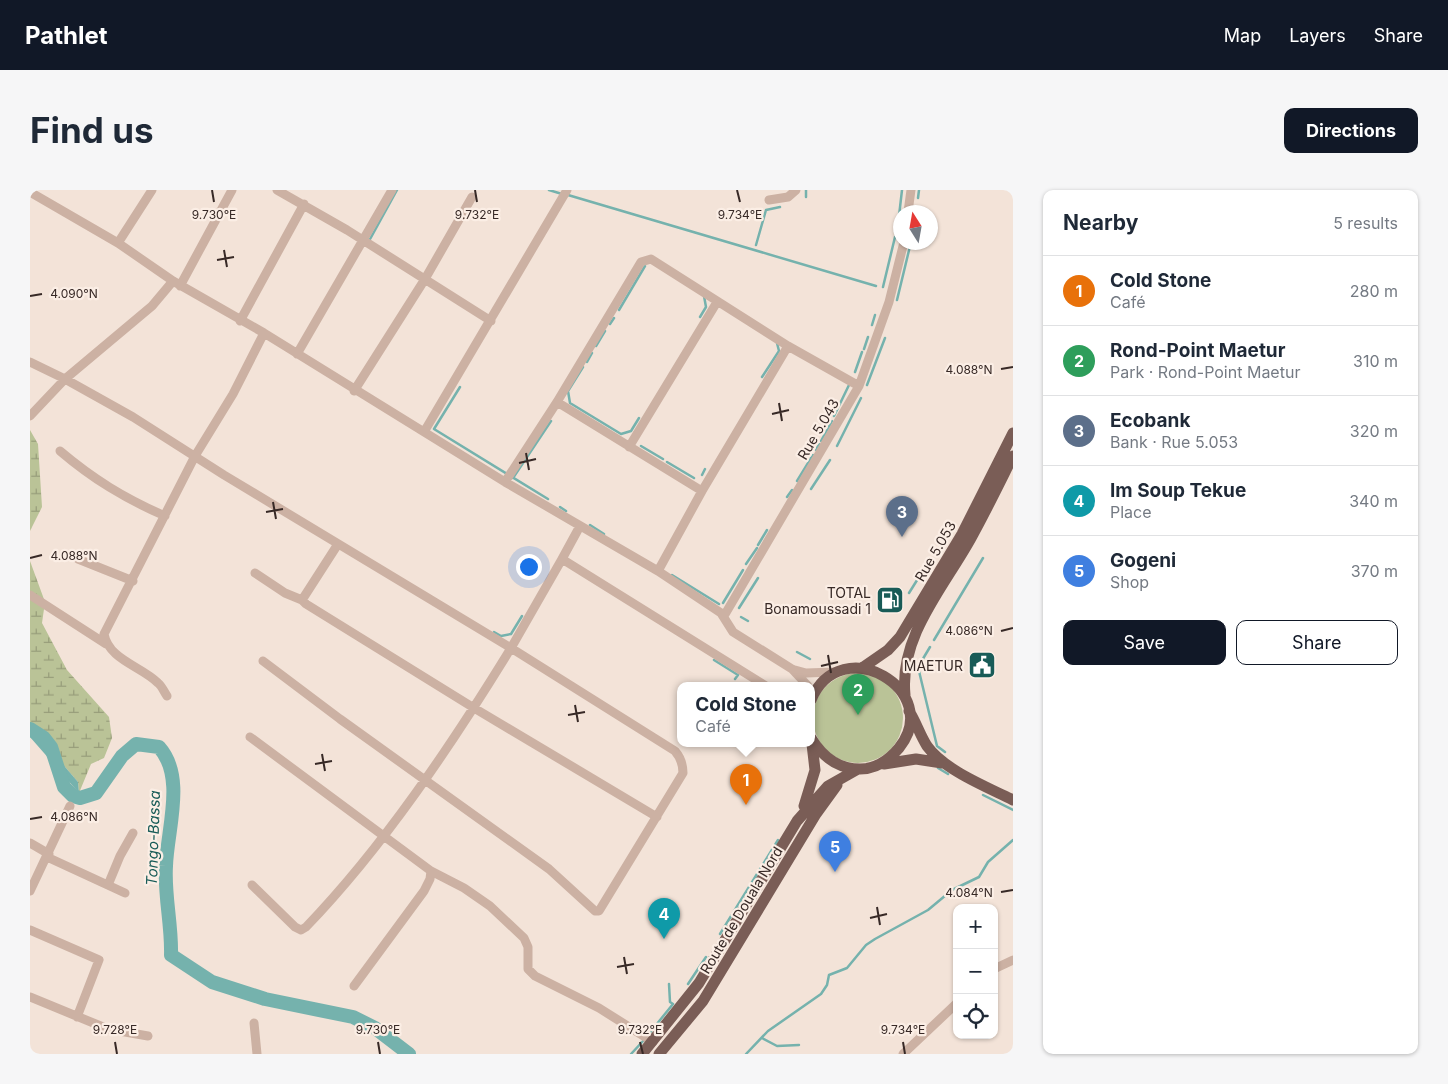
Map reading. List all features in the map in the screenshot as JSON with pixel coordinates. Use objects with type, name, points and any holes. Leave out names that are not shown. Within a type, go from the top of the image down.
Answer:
[{"type":"main road","name":"Rue 5.053","points":[[862,668],[882,654],[900,637],[962,534],[1013,434]]},
{"type":"main road","name":"Rue 5.053","points":[[907,704],[904,675],[906,657],[928,608],[971,539],[1013,456]]},
{"type":"main road","points":[[815,689],[836,672],[862,668],[876,670],[888,677],[899,687],[928,746],[946,764],[1013,800]]},
{"type":"main road","points":[[877,765],[892,756],[903,743],[909,727],[907,704]]},
{"type":"main road","points":[[815,744],[830,761],[844,767],[858,769]]},
{"type":"main road","points":[[797,821],[812,785],[815,770],[812,747]]},
{"type":"main road","points":[[797,821],[817,796],[843,777],[858,769],[916,759],[946,764]]},
{"type":"main road","name":"Route de Douala Nord","points":[[659,1054],[703,1002],[816,814],[843,777]]},
{"type":"main road","name":"Route de Douala Nord","points":[[642,1054],[699,983],[797,821]]},
{"type":"street","points":[[118,244],[152,190]]},
{"type":"street","points":[[30,416],[64,379],[177,283],[232,190]]},
{"type":"street","points":[[277,190],[304,204],[491,321]]},
{"type":"street","points":[[297,354],[392,190]]},
{"type":"street","points":[[424,432],[567,190]]},
{"type":"street","points":[[769,200],[788,197],[796,190]]},
{"type":"street","points":[[909,205],[911,190]]},
{"type":"street","points":[[30,192],[118,244],[240,321],[264,333],[354,391],[658,571],[724,616],[733,632],[792,669],[806,673],[836,672]]},
{"type":"street","points":[[354,391],[425,279],[472,197]]},
{"type":"street","points":[[240,321],[304,204]]},
{"type":"street","name":"Rue 5.043","points":[[724,616],[860,386],[890,302],[902,250]]},
{"type":"street","points":[[505,482],[557,402],[641,262],[645,259],[651,259],[788,346],[860,386]]},
{"type":"street","points":[[629,447],[717,302]]},
{"type":"street","points":[[106,644],[104,634],[195,456],[233,394],[264,333]]},
{"type":"street","points":[[658,571],[702,491],[788,346]]},
{"type":"street","points":[[30,362],[133,417],[338,544],[512,648],[675,751],[679,756],[683,773],[599,910],[595,911],[548,869],[263,661]]},
{"type":"street","points":[[557,402],[702,491]]},
{"type":"street","points":[[60,451],[90,477],[133,502],[165,516]]},
{"type":"street","points":[[252,885],[300,930],[306,927],[338,894],[383,836],[474,708],[512,648],[580,526]]},
{"type":"street","points":[[302,600],[338,544]]},
{"type":"street","points":[[78,559],[133,580]]},
{"type":"street","points":[[562,559],[760,682]]},
{"type":"street","points":[[255,573],[285,593],[302,600],[331,621],[474,708],[657,817]]},
{"type":"street","points":[[30,595],[106,644],[114,653],[159,683],[167,696]]},
{"type":"street","points":[[792,669],[802,682]]},
{"type":"street","points":[[250,737],[431,871],[464,888],[490,906],[524,938],[528,947],[528,969],[534,976],[599,1008],[652,1042]]},
{"type":"street","points":[[30,891],[70,806]]},
{"type":"street","points":[[108,885],[120,856],[133,833]]},
{"type":"street","points":[[30,843],[48,856],[125,893]]},
{"type":"street","points":[[354,986],[424,891],[430,879],[431,871]]},
{"type":"street","points":[[30,930],[99,960],[77,1017]]},
{"type":"street","points":[[998,967],[1013,960]]},
{"type":"street","points":[[30,997],[108,1029],[148,1036]]},
{"type":"street","points":[[903,1054],[953,1007]]},
{"type":"street","points":[[254,1023],[257,1054]]},
{"type":"green space","points":[[30,430],[38,444],[42,507],[30,531]]},
{"type":"green space","points":[[30,561],[45,602],[42,623],[67,670],[109,717],[112,738],[104,758],[91,764],[79,793],[78,782],[30,726]]},
{"type":"green space","points":[[849,674],[867,674],[883,681],[895,693],[902,709],[902,727],[895,743],[883,755],[867,762],[849,762],[833,755],[821,743],[815,730],[815,706],[821,693],[833,681]]},
{"type":"water","points":[[30,726],[78,782],[79,793],[30,737]]},
{"type":"waterway","points":[[369,241],[397,190]]},
{"type":"waterway","points":[[549,190],[562,194]]},
{"type":"waterway","points":[[806,190],[806,197]]},
{"type":"waterway","points":[[900,205],[902,190]]},
{"type":"waterway","points":[[918,198],[919,190]]},
{"type":"waterway","points":[[568,195],[876,286]]},
{"type":"waterway","points":[[756,245],[766,210],[780,207]]},
{"type":"waterway","points":[[883,287],[893,245]]},
{"type":"waterway","points":[[897,300],[909,250]]},
{"type":"waterway","points":[[619,310],[645,266]]},
{"type":"waterway","points":[[700,317],[706,307],[704,296]]},
{"type":"waterway","points":[[872,325],[875,315]]},
{"type":"waterway","points":[[610,324],[614,318]]},
{"type":"waterway","points":[[596,346],[605,331]]},
{"type":"waterway","points":[[864,349],[868,337]]},
{"type":"waterway","points":[[867,385],[885,338]]},
{"type":"waterway","points":[[762,377],[779,351],[777,343]]},
{"type":"waterway","points":[[855,372],[862,352]]},
{"type":"waterway","points":[[587,362],[592,353]]},
{"type":"waterway","points":[[583,367],[568,391],[570,403],[621,434],[631,431],[639,418]]},
{"type":"waterway","points":[[834,416],[849,385]]},
{"type":"waterway","points":[[460,387],[434,429],[548,499]]},
{"type":"waterway","points":[[837,446],[861,398]]},
{"type":"waterway","points":[[513,478],[551,421]]},
{"type":"waterway","points":[[821,441],[832,421]]},
{"type":"waterway","points":[[816,450],[819,444]]},
{"type":"waterway","points":[[641,446],[663,459]]},
{"type":"waterway","points":[[797,481],[813,455]]},
{"type":"waterway","points":[[811,489],[830,460]]},
{"type":"waterway","points":[[667,462],[694,478]]},
{"type":"waterway","points":[[702,475],[705,469]]},
{"type":"waterway","points":[[787,497],[792,490]]},
{"type":"waterway","points":[[560,507],[566,511]]},
{"type":"waterway","points":[[590,525],[604,534]]},
{"type":"waterway","points":[[758,545],[767,530]]},
{"type":"waterway","points":[[746,564],[757,548]]},
{"type":"waterway","points":[[934,640],[983,558]]},
{"type":"waterway","points":[[909,593],[924,569]]},
{"type":"waterway","points":[[723,603],[743,570]]},
{"type":"waterway","points":[[672,575],[719,604]]},
{"type":"waterway","points":[[739,608],[758,578]]},
{"type":"waterway","points":[[494,632],[501,636],[511,634],[522,616]]},
{"type":"waterway","points":[[741,617],[748,621]]},
{"type":"waterway","points":[[930,647],[918,667],[937,746],[945,752]]},
{"type":"waterway","points":[[797,652],[810,659]]},
{"type":"waterway","points":[[714,660],[738,675],[735,679]]},
{"type":"waterway","name":"Tongo-Bassa","points":[[30,729],[44,738],[51,747],[64,787],[73,796],[80,798],[96,793],[122,756],[136,744],[159,747],[167,759],[172,773],[173,788],[166,877],[171,955],[212,982],[265,999],[353,1017],[375,1028],[409,1054]]},
{"type":"waterway","points":[[938,768],[948,774]]},
{"type":"waterway","points":[[983,795],[1013,810]]},
{"type":"waterway","points":[[720,934],[778,840]]},
{"type":"waterway","points":[[746,1054],[768,1031],[821,994],[827,985],[829,975],[847,968],[866,945],[928,910],[952,890],[979,877],[988,862],[1013,840]]},
{"type":"waterway","points":[[688,984],[706,957]]},
{"type":"waterway","points":[[648,1035],[673,1004],[670,1002],[669,984]]},
{"type":"waterway","points":[[762,1038],[777,1046],[799,1045]]},
{"type":"waterway","points":[[631,1054],[644,1040]]},
{"type":"waterway","name":"Tongo-Bassa","points":[[400,1054],[403,1051]]},
{"type":"place","name":"Ecobank","points":[[902,537]]},
{"type":"place","name":"TOTAL Bonamoussadi 1","points":[[890,600]]},
{"type":"place","name":"MAETUR","points":[[982,665]]},
{"type":"place","name":"Rond-Point Maetur","points":[[858,715]]},
{"type":"place","name":"Cold Stone","points":[[746,805]]},
{"type":"place","name":"Gogeni","points":[[835,872]]},
{"type":"place","name":"Im Soup Tekue","points":[[664,939]]}]
